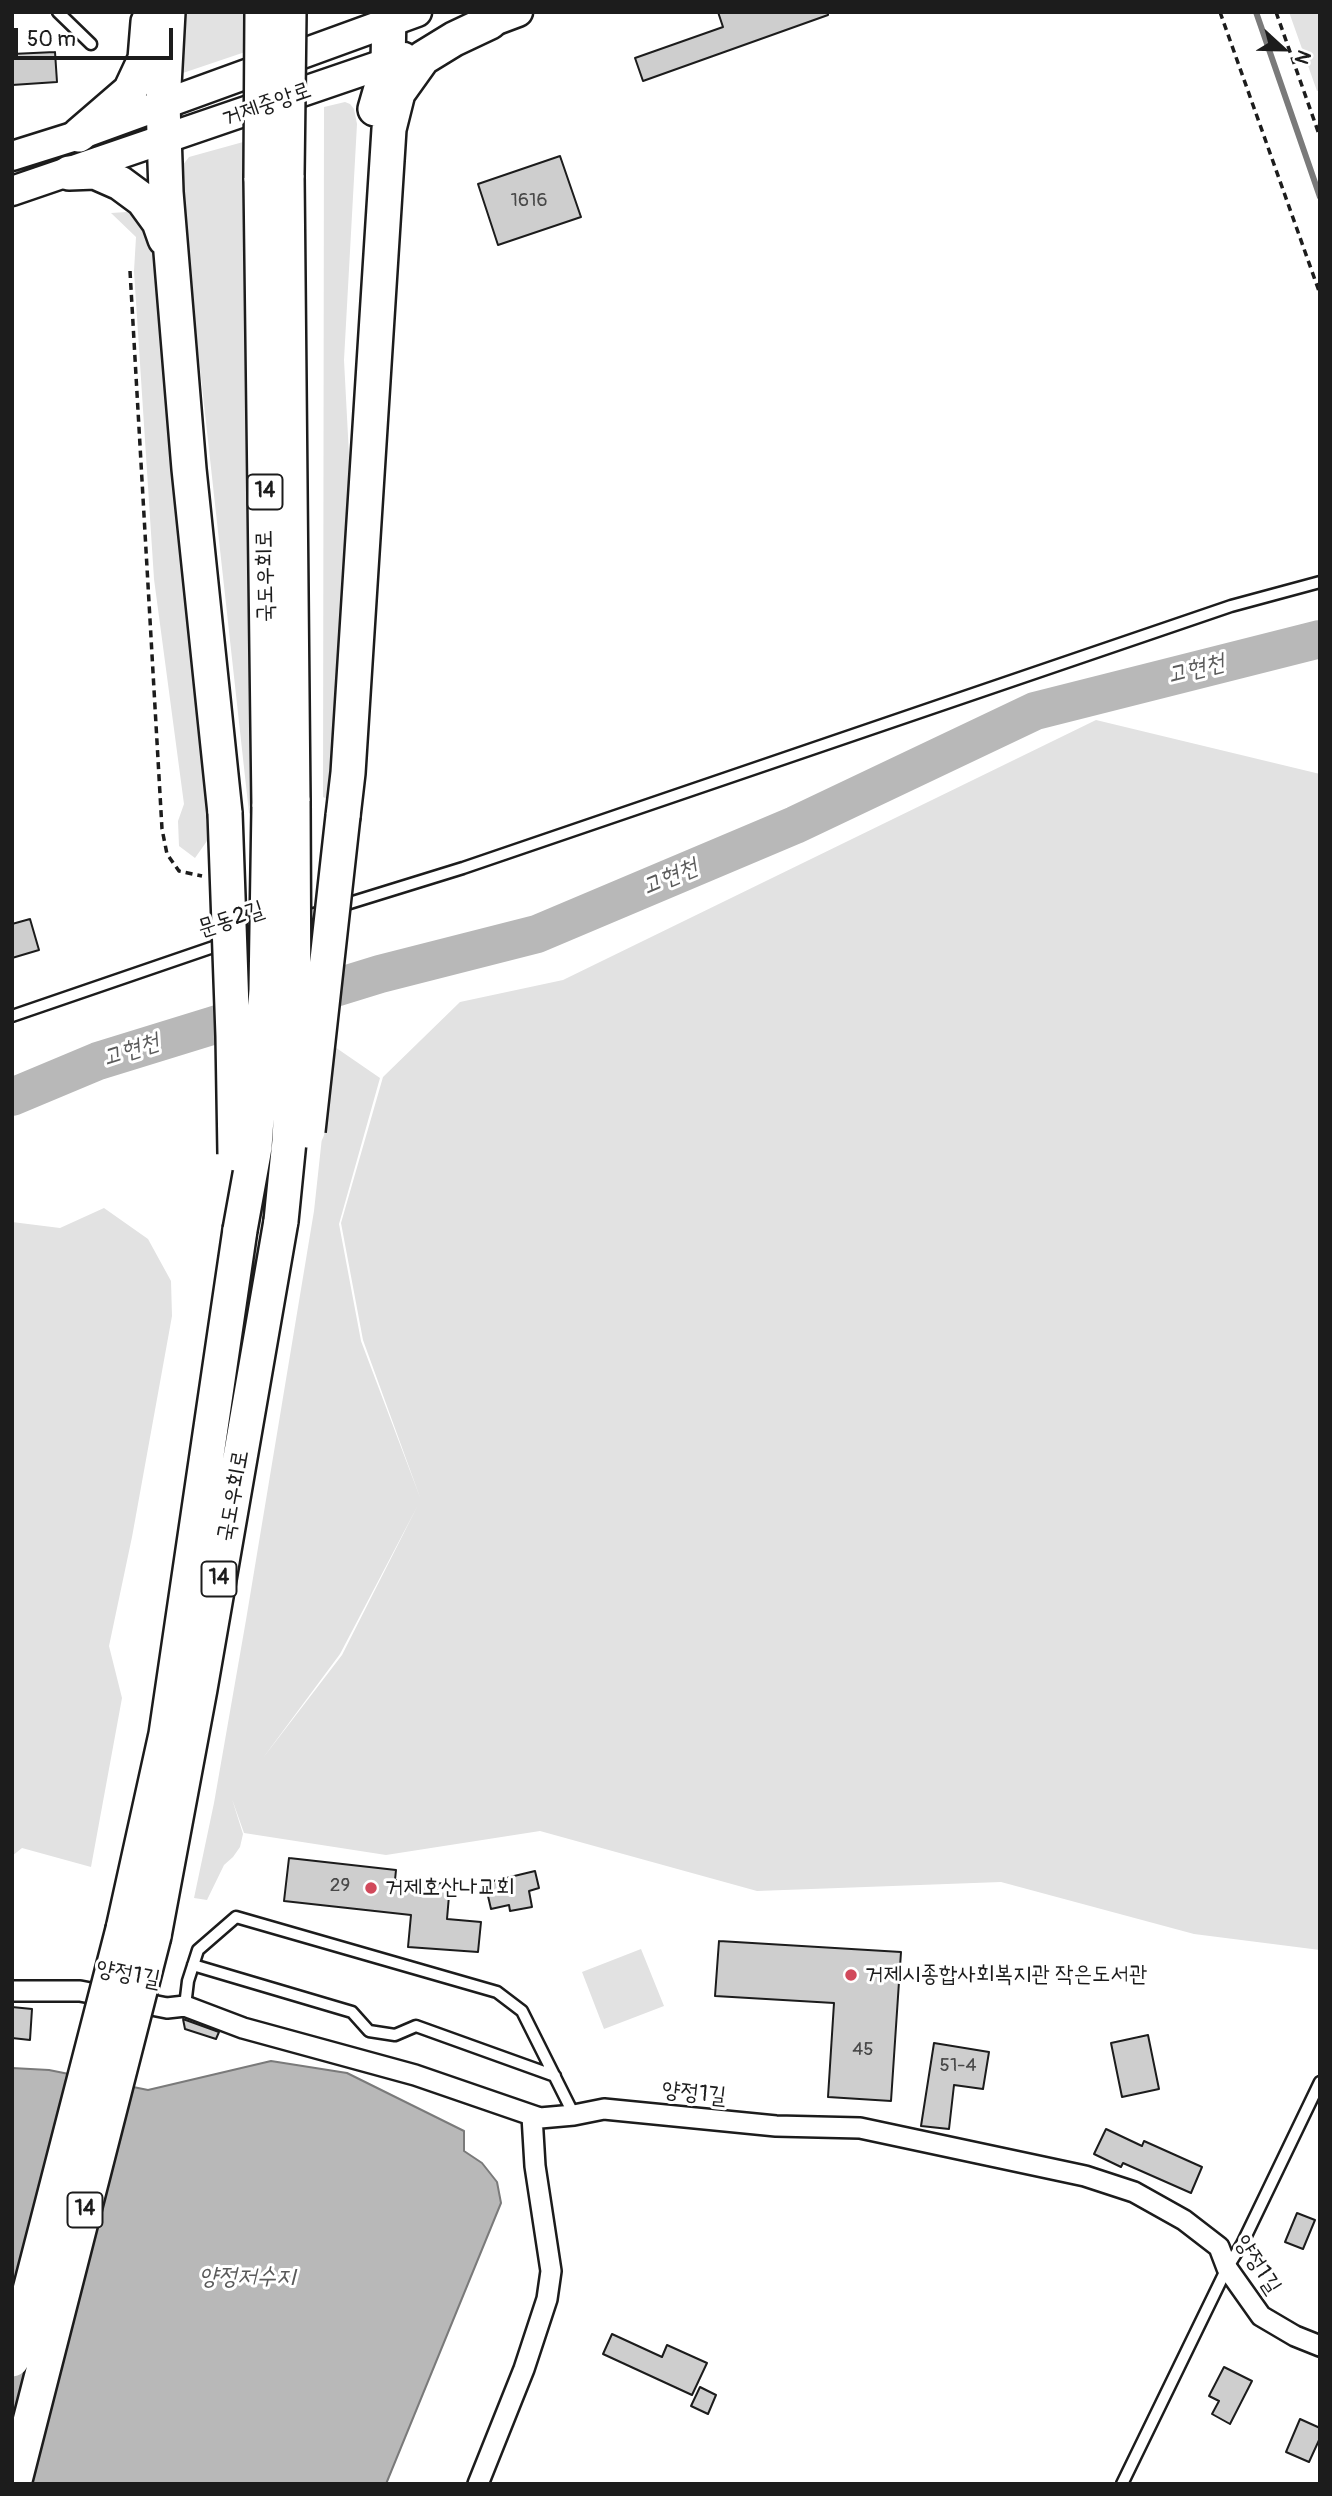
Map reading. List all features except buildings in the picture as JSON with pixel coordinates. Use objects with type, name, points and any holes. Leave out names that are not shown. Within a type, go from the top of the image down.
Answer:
[{"type":"highway","points":[[79,135],[130,91],[145,59],[148,12]]},
{"type":"highway","points":[[168,12],[163,104],[166,192],[189,469],[225,813],[235,1164],[240,1230]]},
{"type":"highway","name":"14","points":[[262,12],[274,177]]},
{"type":"highway","name":"14","points":[[274,177],[289,12]]},
{"type":"highway","points":[[369,437],[359,391],[358,339],[371,124],[399,16]]},
{"type":"highway","points":[[281,1221],[311,1122],[348,773],[389,129],[398,93],[423,58],[454,38],[504,17]]},
{"type":"highway","points":[[69,173],[95,172],[120,183],[143,200],[159,222],[172,258]]},
{"type":"highway","name":"국도우회로","points":[[274,177],[281,804]]},
{"type":"highway","name":"14","points":[[281,804],[293,1032],[289,1141],[281,1221]]},
{"type":"highway","name":"14","points":[[240,1230],[255,1147],[281,804]]},
{"type":"highway","name":"국도우회로","points":[[139,1933],[200,1689],[281,1221]]},
{"type":"highway","name":"국도우회로","points":[[139,1933],[240,1230]]},
{"type":"highway","name":"14","points":[[12,2360],[139,1933]]},
{"type":"highway","name":"14","points":[[13,2484],[139,1933]]},
{"type":"main road","name":"거제중앙로","points":[[12,156],[79,135],[399,16]]},
{"type":"main road","name":"거제중앙로","points":[[12,191],[388,64],[504,17]]},
{"type":"street","name":"양정1길","points":[[12,1991],[80,1991],[167,2008],[185,2006],[243,2028],[415,2075],[540,2118],[604,2109],[776,2126],[860,2129],[1085,2176],[1134,2192],[1184,2220],[1219,2246],[1227,2268],[1261,2316],[1295,2336],[1320,2346]]},
{"type":"street","points":[[478,2484],[524,2369],[547,2300],[551,2271],[535,2166],[532,2116]]},
{"type":"lane","points":[[58,12],[91,44]]},
{"type":"lane","name":"문동2길","points":[[12,1016],[315,913],[463,868],[1218,611],[1320,582]]},
{"type":"lane","points":[[185,2006],[198,1950],[236,1917],[497,1992],[522,2011],[575,2115]]},
{"type":"lane","points":[[193,1965],[352,2012],[369,2031],[395,2035],[416,2025],[555,2076]]},
{"type":"lane","points":[[1122,2484],[1320,2081]]},
{"type":"path","points":[[1220,12],[1320,294]]},
{"type":"path","points":[[1276,12],[1320,137]]},
{"type":"shaded area","points":[[173,12],[250,12],[251,50],[180,74]]},
{"type":"shaded area","points":[[1289,12],[1320,12],[1320,90],[1317,91]]},
{"type":"shaded area","points":[[345,102],[354,109],[357,124],[344,360],[350,474],[345,584],[327,799],[323,797],[324,107]]},
{"type":"shaded area","points":[[254,139],[255,818],[249,813],[179,177],[182,166],[189,157]]},
{"type":"shaded area","points":[[127,212],[141,220],[156,258],[214,831],[195,858],[179,846],[178,821],[184,804],[154,579],[134,271],[136,237],[111,213]]},
{"type":"shaded area","points":[[1096,720],[1320,774],[1320,1950],[1194,1934],[1001,1882],[757,1891],[540,1831],[386,1855],[244,1833],[232,1799],[243,1834],[240,1847],[224,1865],[207,1900],[194,1898],[214,1803],[246,1620],[314,1211],[332,1045],[380,1078],[339,1224],[361,1341],[421,1500],[363,1340],[341,1223],[383,1077],[460,1002],[563,980]],"holes":[[[418,1505],[342,1655],[263,1758],[340,1654]]]},
{"type":"shaded area","points":[[104,1208],[148,1239],[171,1281],[172,1316],[132,1537],[109,1646],[122,1698],[91,1867],[22,1848],[12,1856],[12,1222],[60,1228]]},
{"type":"shaded area","points":[[641,1949],[664,2006],[604,2029],[582,1972]]},
{"type":"water","name":"양정저수지","points":[[271,2061],[347,2073],[464,2131],[464,2151],[482,2163],[497,2182],[501,2203],[386,2484],[12,2484],[12,2068],[49,2070],[148,2090]]},
{"type":"waterway","points":[[1256,12],[1320,197]]},
{"type":"waterway","name":"고현천","points":[[12,1097],[98,1061],[380,974],[537,934],[795,825],[1035,711],[1320,639]]},
{"type":"place","name":"거제호산나교회","points":[[371,1888]]},
{"type":"place","name":"거제시종합사회복지관 작은도서관","points":[[851,1975]]}]
